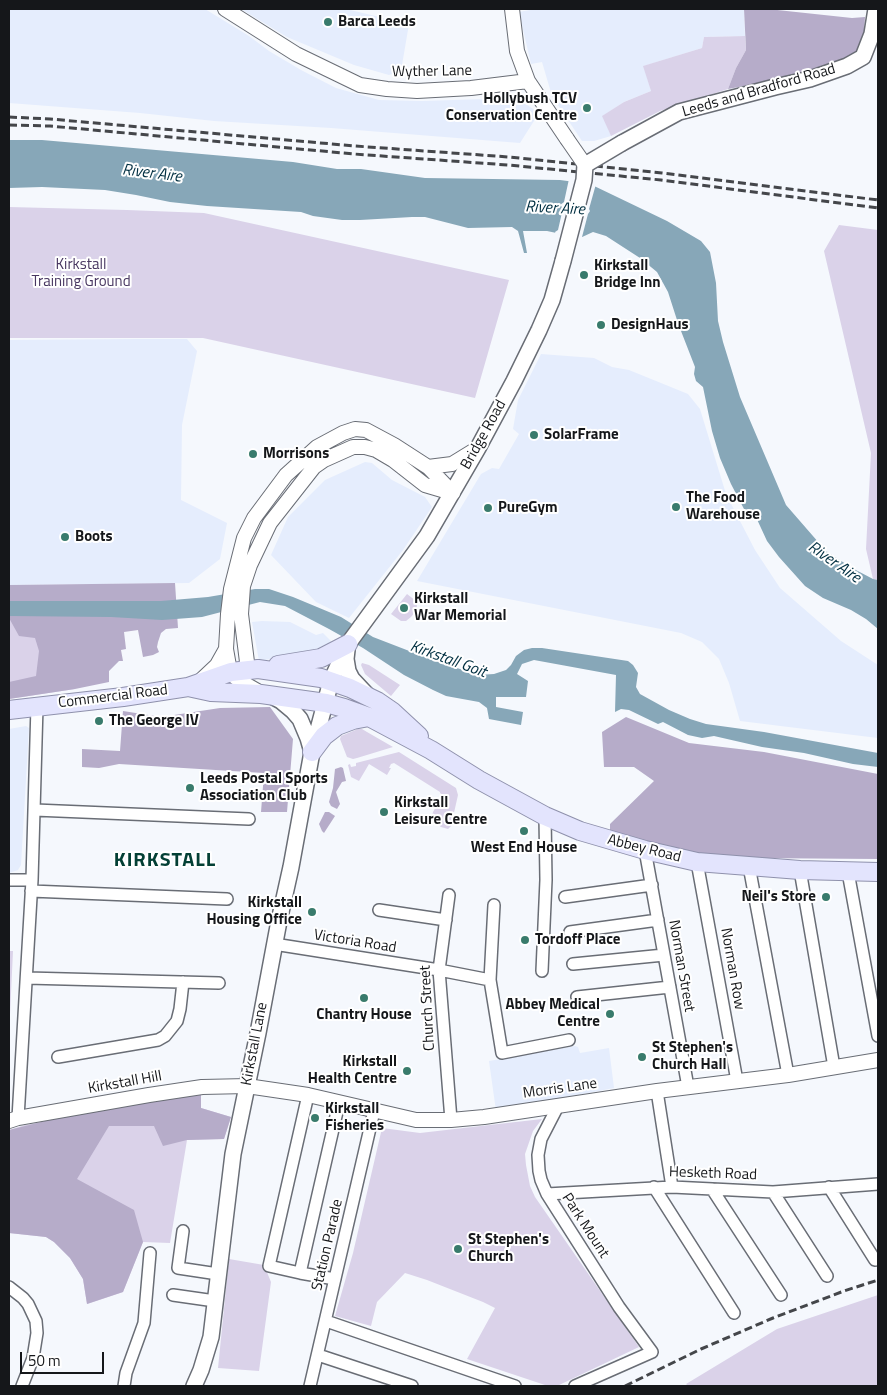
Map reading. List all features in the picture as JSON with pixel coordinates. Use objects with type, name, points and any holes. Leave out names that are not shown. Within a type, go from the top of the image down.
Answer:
[{"type":"main road","name":"Leeds and Bradford Road","points":[[585,165],[679,112],[775,87],[810,80],[847,66],[863,57],[872,34],[876,9]]},
{"type":"main road","name":"Bridge Road","points":[[326,703],[328,680],[348,644],[417,551],[452,494],[539,330],[552,300],[563,261],[584,180],[585,165]]},
{"type":"main road","points":[[246,670],[321,658],[348,644]]},
{"type":"main road","points":[[348,644],[346,659],[348,671],[352,679],[368,697]]},
{"type":"main road","name":"Commercial Road","points":[[199,687],[246,670],[297,674],[328,680]]},
{"type":"main road","name":"Abbey Road","points":[[328,680],[368,697],[393,712],[421,737],[431,750]]},
{"type":"main road","name":"Commercial Road","points":[[9,710],[199,687],[326,703]]},
{"type":"main road","points":[[266,694],[281,701],[300,719],[312,752]]},
{"type":"main road","name":"Abbey Road","points":[[326,703],[369,717],[431,750],[479,780],[545,816],[580,832],[698,862],[800,870],[878,872]]},
{"type":"main road","name":"Kirkstall Lane","points":[[194,1386],[211,1337],[233,1154],[274,944],[292,867],[312,752],[326,703]]},
{"type":"main road","points":[[312,752],[324,736],[338,726],[353,720],[369,717]]},
{"type":"street","name":"Wyther Lane","points":[[225,9],[296,54],[360,84],[387,89],[417,91],[471,88],[528,81]]},
{"type":"street","points":[[512,9],[517,50],[528,81],[585,165]]},
{"type":"street","points":[[199,687],[226,649],[234,614],[244,538],[254,518],[286,476],[317,447],[343,433],[355,429],[366,430],[428,467],[452,494]]},
{"type":"street","points":[[237,587],[270,523],[314,467],[324,460],[353,447],[365,446],[376,450],[393,460],[425,485],[452,494]]},
{"type":"street","points":[[317,447],[324,460]]},
{"type":"street","points":[[428,467],[452,464],[478,448]]},
{"type":"street","points":[[234,614],[246,670],[266,694]]},
{"type":"street","points":[[226,649],[229,666],[246,670]]},
{"type":"street","points":[[14,1120],[32,886],[37,706]]},
{"type":"street","points":[[35,810],[250,819]]},
{"type":"street","points":[[542,972],[546,880],[545,816]]},
{"type":"street","name":"Norman Street","points":[[645,850],[688,1087]]},
{"type":"street","name":"Norman Row","points":[[698,862],[737,1081]]},
{"type":"street","points":[[749,866],[788,1075]]},
{"type":"street","points":[[800,870],[834,1067]]},
{"type":"street","points":[[848,872],[878,1036]]},
{"type":"street","points":[[9,880],[32,886],[227,899]]},
{"type":"street","points":[[565,897],[652,885]]},
{"type":"street","name":"Church Street","points":[[449,895],[439,970],[451,1120]]},
{"type":"street","points":[[494,905],[490,980],[502,1053],[569,1040]]},
{"type":"street","points":[[379,910],[446,920]]},
{"type":"street","points":[[570,932],[658,920]]},
{"type":"street","name":"Victoria Road","points":[[274,944],[490,980]]},
{"type":"street","points":[[574,964],[664,955]]},
{"type":"street","points":[[26,978],[219,984]]},
{"type":"street","points":[[58,1057],[158,1040],[165,1036],[177,1022],[182,982]]},
{"type":"street","points":[[577,997],[670,987]]},
{"type":"street","name":"Morris Lane","points":[[247,1086],[308,1095],[416,1120],[451,1120],[788,1075],[878,1060]]},
{"type":"street","name":"Kirkstall Hill","points":[[14,1120],[149,1094],[202,1087],[247,1086]]},
{"type":"street","points":[[657,1091],[672,1187]]},
{"type":"street","points":[[308,1095],[269,1266],[335,1279]]},
{"type":"street","points":[[300,1273],[339,1103]]},
{"type":"street","name":"Park Mount","points":[[558,1106],[541,1139],[538,1171],[547,1194],[619,1307],[652,1352],[575,1386]]},
{"type":"street","name":"Station Parade","points":[[310,1386],[374,1111]]},
{"type":"street","name":"Hesketh Road","points":[[547,1194],[654,1187],[773,1192],[878,1184]]},
{"type":"street","points":[[654,1187],[734,1313]]},
{"type":"street","points":[[829,1187],[875,1260]]},
{"type":"street","points":[[712,1189],[781,1295]]},
{"type":"street","points":[[773,1192],[827,1276]]},
{"type":"street","points":[[183,1231],[178,1268],[218,1274]]},
{"type":"street","points":[[124,1386],[126,1373],[144,1324],[150,1253]]},
{"type":"street","points":[[9,1287],[28,1304],[36,1321],[37,1333],[33,1358],[22,1386]]},
{"type":"street","points":[[173,1294],[215,1301]]},
{"type":"street","points":[[326,1322],[515,1386]]},
{"type":"street","points":[[318,1355],[412,1386]]},
{"type":"shaded area","points":[[9,9],[205,9],[249,36],[269,51],[336,88],[379,100],[422,101],[517,98],[539,113],[520,143],[214,121],[9,103]]},
{"type":"shaded area","points":[[241,9],[346,9],[409,24],[401,71],[389,75],[354,65],[287,37]]},
{"type":"shaded area","points":[[568,9],[744,9],[745,36],[704,37],[702,48],[644,66],[651,91],[624,102],[603,116],[611,136],[594,141],[582,141],[552,96],[542,62],[531,64],[519,12]]},
{"type":"shaded area","points":[[744,9],[768,9],[852,18],[865,17],[862,48],[845,61],[807,74],[728,89],[736,68],[746,50]]},
{"type":"shaded area","points":[[187,339],[197,351],[182,425],[181,500],[227,523],[220,559],[189,583],[9,585],[9,340]]},
{"type":"shaded area","points":[[541,354],[594,358],[612,367],[629,370],[688,394],[700,409],[726,494],[755,550],[780,588],[841,641],[878,665],[878,738],[740,721],[729,683],[719,659],[702,642],[681,633],[417,581],[481,474],[492,468],[499,469],[519,434],[513,429],[518,400]]},
{"type":"shaded area","points":[[365,462],[372,463],[392,480],[425,497],[432,507],[403,550],[349,618],[316,602],[271,555],[288,517],[325,480]]},
{"type":"shaded area","points":[[175,583],[178,628],[166,629],[161,633],[157,647],[159,652],[143,657],[138,630],[124,632],[126,649],[121,650],[123,661],[119,661],[109,671],[109,682],[9,699],[9,682],[36,676],[39,651],[35,638],[19,636],[9,618],[9,585]]},
{"type":"shaded area","points":[[252,622],[290,622],[316,635],[323,633],[331,641],[323,650],[259,661]]},
{"type":"shaded area","points":[[270,707],[293,739],[287,812],[261,812],[264,773],[119,764],[99,768],[82,767],[82,749],[120,751],[123,711],[161,717],[220,708]]},
{"type":"shaded area","points":[[626,717],[689,743],[764,752],[878,774],[878,859],[745,858],[683,852],[610,835],[610,824],[654,781],[634,767],[604,767],[602,732]]},
{"type":"shaded area","points":[[26,726],[29,728],[21,865],[18,870],[9,873],[9,729]]},
{"type":"shaded area","points":[[343,768],[346,781],[342,782],[336,792],[340,804],[337,809],[331,806],[329,802],[335,769]]},
{"type":"shaded area","points":[[325,812],[335,816],[324,833],[319,824]]},
{"type":"shaded area","points":[[578,1047],[580,1053],[609,1048],[614,1088],[496,1111],[489,1061]]},
{"type":"shaded area","points":[[201,1095],[201,1108],[231,1117],[224,1139],[187,1140],[163,1146],[154,1126],[109,1126],[77,1179],[134,1210],[143,1242],[123,1292],[87,1304],[83,1279],[70,1258],[54,1242],[46,1237],[9,1233],[9,1130],[77,1113],[155,1100]]},
{"type":"green space","points":[[745,36],[746,50],[736,68],[728,89],[660,111],[611,136],[602,116],[624,102],[651,91],[643,66],[702,48],[704,37]]},
{"type":"green space","name":"Kirkstall Training Ground","points":[[9,207],[204,213],[509,280],[475,398],[203,338],[9,338]]},
{"type":"green space","points":[[839,225],[878,230],[878,580],[873,579],[866,549],[871,453],[824,251]]},
{"type":"green space","points":[[407,594],[416,601],[417,606],[411,617],[406,621],[401,621],[391,614]]},
{"type":"green space","points":[[9,616],[64,616],[75,689],[9,699]]},
{"type":"green space","points":[[362,663],[369,665],[400,685],[391,696],[365,674]]},
{"type":"green space","points":[[362,729],[393,747],[353,759],[347,757],[340,739],[341,736]]},
{"type":"green space","points":[[399,752],[456,788],[458,795],[451,826],[448,829],[441,827],[431,820],[433,812],[443,795],[394,763],[391,764],[387,775],[369,764],[359,781],[351,777],[348,765],[350,764],[351,767],[356,766],[356,763]]},
{"type":"green space","points":[[9,951],[13,951],[9,1036]]},
{"type":"green space","points":[[201,1095],[201,1108],[231,1117],[224,1139],[187,1140],[170,1243],[143,1242],[123,1292],[87,1304],[83,1279],[70,1258],[54,1242],[46,1237],[9,1233],[9,1130],[25,1125]]},
{"type":"green space","points":[[542,1119],[533,1131],[525,1154],[530,1186],[535,1197],[639,1347],[557,1386],[548,1386],[467,1359],[495,1308],[405,1273],[377,1302],[371,1326],[335,1316],[353,1253],[382,1128],[420,1133]]},
{"type":"green space","points":[[229,1259],[264,1265],[271,1282],[259,1371],[218,1368]]},
{"type":"green space","points":[[878,1295],[878,1386],[688,1386],[686,1384],[777,1329]]},
{"type":"water","name":"River Aire","points":[[9,140],[42,140],[293,162],[337,169],[361,169],[425,178],[560,180],[590,184],[667,221],[701,241],[710,252],[716,283],[718,321],[723,342],[740,397],[786,505],[826,551],[852,568],[878,580],[878,629],[851,610],[823,598],[805,586],[767,541],[755,515],[744,509],[720,458],[703,387],[696,381],[695,367],[681,331],[676,326],[677,320],[668,292],[657,272],[640,258],[606,236],[593,232],[580,238],[547,231],[523,231],[527,253],[524,253],[518,231],[512,227],[468,228],[425,217],[342,220],[313,216],[301,212],[170,202],[105,190],[42,187],[9,188]]},
{"type":"water","points":[[255,589],[269,589],[293,597],[341,617],[373,637],[478,675],[494,674],[506,670],[516,656],[524,650],[532,648],[628,661],[638,673],[636,687],[640,694],[690,719],[706,724],[764,732],[878,753],[878,767],[762,747],[714,736],[702,738],[688,735],[663,722],[658,724],[629,710],[621,709],[615,712],[616,675],[534,660],[522,664],[517,674],[528,681],[526,697],[496,697],[496,707],[523,712],[521,725],[489,719],[487,708],[479,702],[446,696],[433,690],[404,675],[363,648],[285,606],[260,602],[202,617],[162,620],[111,617],[9,616],[9,601],[161,601],[208,597]]},
{"type":"pier","points":[[569,179],[591,181],[596,184],[583,239],[581,240],[556,235],[555,232],[558,230],[563,208],[560,205],[564,202]]},
{"type":"railway","points":[[9,117],[509,157],[662,173],[878,200]]},
{"type":"railway","points":[[9,125],[50,126],[354,154],[508,165],[661,180],[878,208]]},
{"type":"railway","points":[[625,1386],[701,1349],[773,1318],[878,1280]]},
{"type":"place","name":"Barca Leeds","points":[[328,22]]},
{"type":"place","name":"Hollybush TCV Conservation Centre","points":[[587,108]]},
{"type":"place","name":"Kirkstall Bridge Inn","points":[[584,275]]},
{"type":"place","name":"DesignHaus","points":[[601,325]]},
{"type":"place","name":"SolarFrame","points":[[534,435]]},
{"type":"place","name":"Morrisons","points":[[253,454]]},
{"type":"place","name":"The Food Warehouse","points":[[676,507]]},
{"type":"place","name":"PureGym","points":[[488,508]]},
{"type":"place","name":"Boots","points":[[65,537]]},
{"type":"place","name":"Kirkstall War Memorial","points":[[404,608]]},
{"type":"place","name":"The George IV","points":[[99,721]]},
{"type":"place","name":"Leeds Postal Sports Association Club","points":[[190,788]]},
{"type":"place","name":"Kirkstall Leisure Centre","points":[[384,812]]},
{"type":"place","name":"West End House","points":[[524,831]]},
{"type":"place","name":"Neil's Store","points":[[826,897]]},
{"type":"place","name":"Kirkstall Housing Office","points":[[312,912]]},
{"type":"place","name":"Tordoff Place","points":[[525,940]]},
{"type":"place","name":"Chantry House","points":[[364,998]]},
{"type":"place","name":"Abbey Medical Centre","points":[[610,1014]]},
{"type":"place","name":"St Stephen's Church Hall","points":[[642,1057]]},
{"type":"place","name":"Kirkstall Health Centre","points":[[407,1071]]},
{"type":"place","name":"Kirkstall Fisheries","points":[[315,1118]]},
{"type":"place","name":"St Stephen's Church","points":[[458,1249]]},
{"type":"district","name":"KIRKSTALL","points":[[165,861]]},
{"type":"water label","name":"Kirkstall Goit","points":[[448,660]]}]
